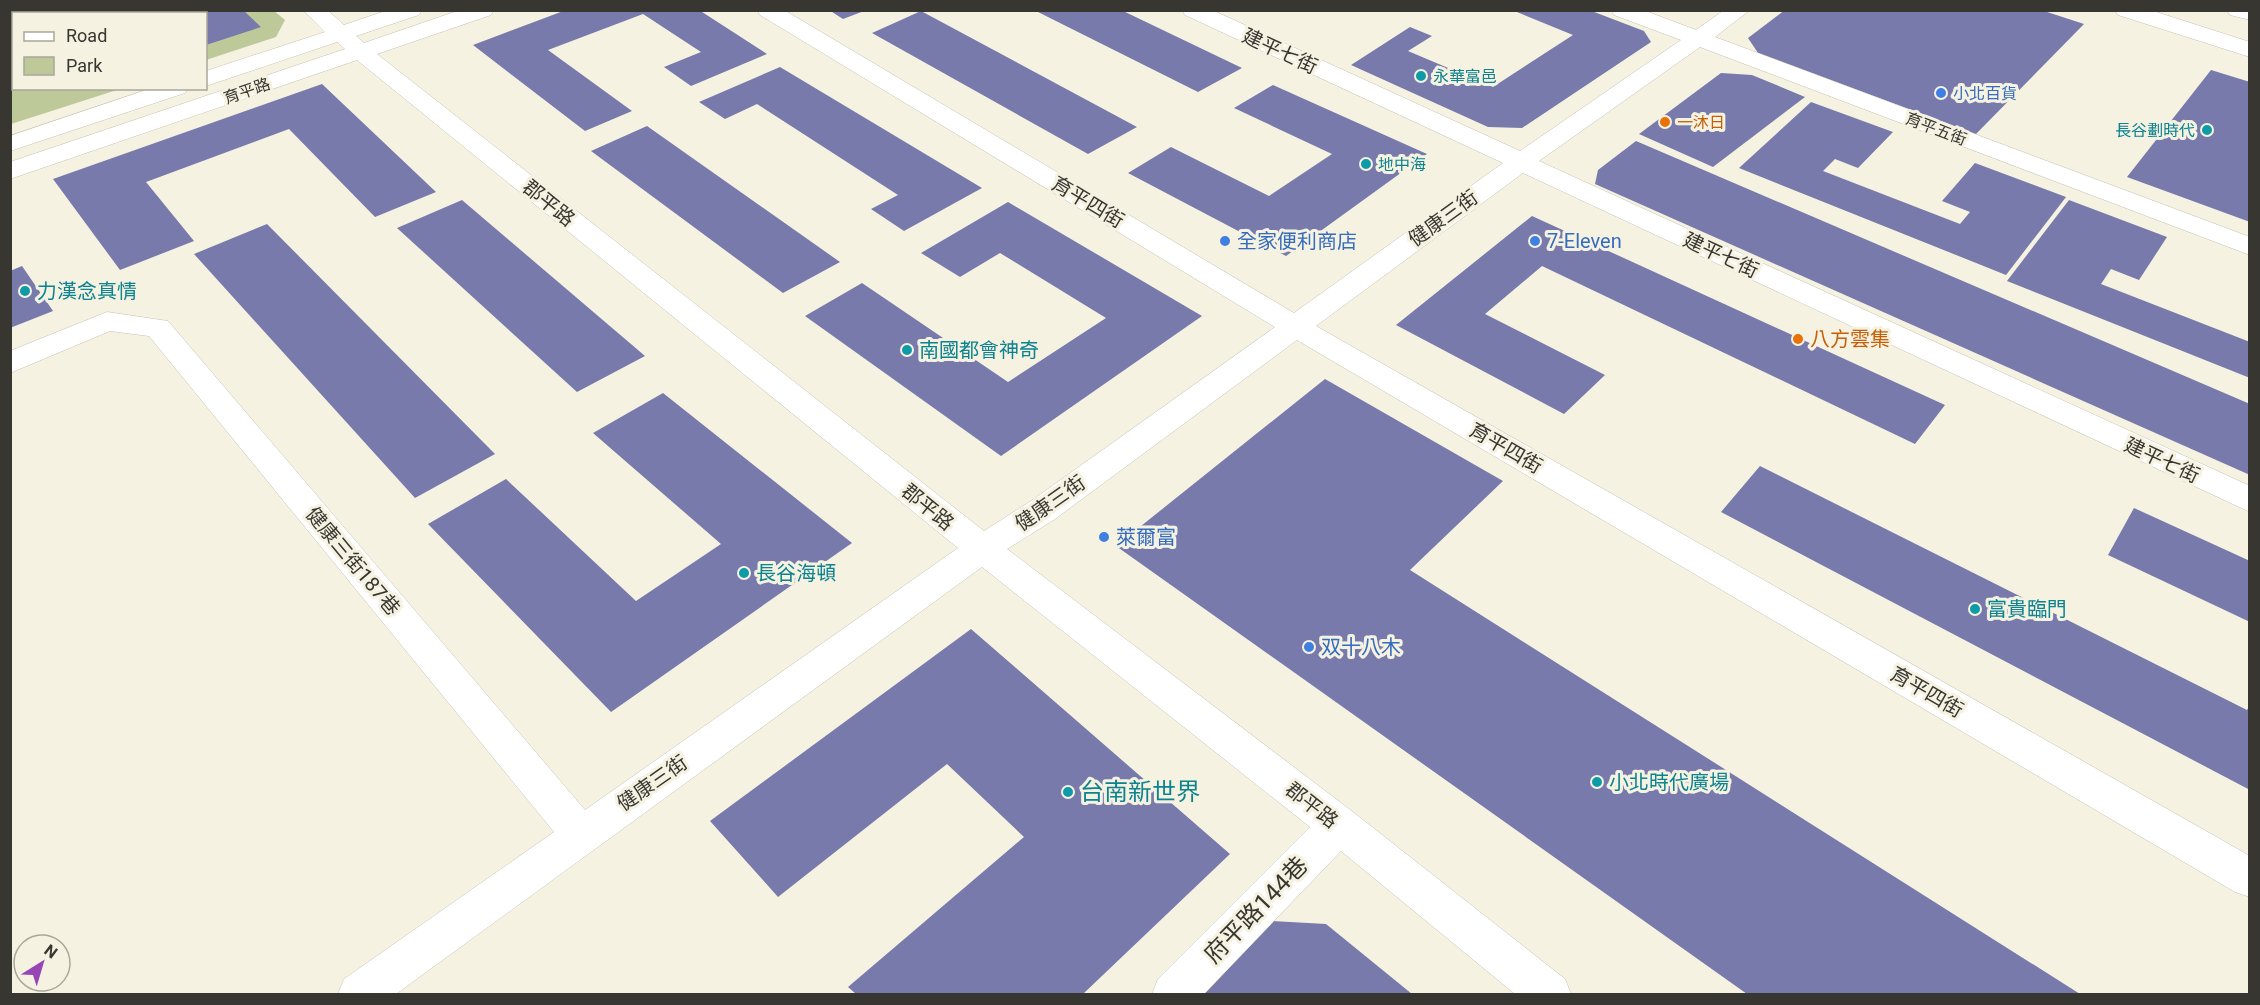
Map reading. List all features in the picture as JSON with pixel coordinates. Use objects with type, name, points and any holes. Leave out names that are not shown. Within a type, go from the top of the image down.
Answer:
[{"type":"street","name":"郡平路","points":[[314,10],[352,43],[982,549],[1339,825],[1549,994]]},
{"type":"street","name":"育平路","points":[[10,171],[352,43],[411,10]]},
{"type":"street","name":"育平路","points":[[207,79],[483,10]]},
{"type":"street","name":"育平四街","points":[[768,10],[1295,326],[2250,878]]},
{"type":"street","name":"建平七街","points":[[1193,10],[2250,500]]},
{"type":"street","name":"育平五街","points":[[1622,10],[2250,247]]},
{"type":"street","name":"健康三街","points":[[360,994],[982,549],[1043,510],[1521,162],[1739,10]]},
{"type":"street","points":[[2126,10],[2250,50]]},
{"type":"street","points":[[2238,10],[2250,14]]},
{"type":"street","points":[[10,144],[171,90]]},
{"type":"street","name":"健康三街187巷","points":[[10,363],[107,321],[158,328],[581,834]]},
{"type":"street","name":"府平路144巷","points":[[1174,994],[1339,825]]},
{"type":"green space","points":[[273,10],[285,20],[276,37],[207,60],[207,12],[12,12],[12,90],[117,90],[11,124],[10,11]]},
{"type":"building","points":[[170,10],[243,10],[261,27],[207,45],[207,12],[171,12]]},
{"type":"building","points":[[566,10],[699,10],[767,54],[691,86],[664,67],[701,52],[643,14],[548,50],[632,111],[585,131],[473,45]]},
{"type":"building","points":[[829,10],[864,10],[864,11],[843,19]]},
{"type":"building","points":[[1034,10],[1121,10],[1242,68],[1198,92]]},
{"type":"building","name":"永華富邑","points":[[1512,10],[1589,10],[1644,31],[1651,42],[1522,128],[1488,127],[1351,65],[1410,27],[1432,36],[1408,51],[1493,87],[1573,35]]},
{"type":"building","name":"小北百貨","points":[[1785,10],[2041,10],[2084,24],[1976,134],[1758,53],[1748,38]]},
{"type":"building","points":[[921,11],[1137,127],[1088,154],[872,33]]},
{"type":"building","points":[[780,67],[982,188],[904,231],[871,209],[898,195],[757,104],[725,119],[699,102]]},
{"type":"building","name":"長谷劃時代","points":[[2211,70],[2250,82],[2250,222],[2127,177]]},
{"type":"building","points":[[1721,73],[1752,75],[1805,97],[1713,167],[1639,134]]},
{"type":"building","points":[[322,84],[436,192],[375,217],[289,129],[146,182],[194,241],[120,270],[53,179]]},
{"type":"building","name":"地中海","points":[[1273,85],[1427,154],[1286,256],[1128,173],[1171,147],[1269,196],[1332,154],[1234,108]]},
{"type":"building","points":[[1811,102],[1893,132],[1858,168],[1835,159],[1823,171],[1960,224],[1970,212],[1942,201],[1975,163],[2066,197],[2006,275],[1739,168]]},
{"type":"building","points":[[647,126],[840,262],[783,293],[591,151]]},
{"type":"building","points":[[1636,141],[2250,404],[2250,475],[1595,184],[1598,170]]},
{"type":"building","points":[[462,200],[645,356],[577,392],[397,228]]},
{"type":"building","points":[[2069,200],[2167,237],[2139,280],[2111,269],[2101,284],[2250,342],[2250,378],[2007,281]]},
{"type":"building","name":"南國都會神奇","points":[[1008,202],[1202,316],[1001,456],[805,316],[862,283],[1008,382],[1106,318],[1000,253],[960,277],[921,253]]},
{"type":"building","points":[[1532,216],[1945,405],[1915,444],[1542,266],[1485,314],[1605,375],[1564,414],[1396,325]]},
{"type":"building","points":[[267,224],[495,454],[415,498],[194,254]]},
{"type":"building","name":"力漢念真情","points":[[22,266],[53,311],[10,328],[10,271]]},
{"type":"building","name":"小北時代廣場","points":[[1325,379],[1503,481],[1410,570],[2080,994],[1747,994],[1116,546]]},
{"type":"building","name":"長谷海頓","points":[[663,393],[852,543],[611,712],[428,524],[506,479],[636,601],[721,544],[593,433]]},
{"type":"building","name":"富貴臨門","points":[[1760,466],[2247,710],[2250,705],[2250,790],[1721,512]]},
{"type":"building","points":[[2134,508],[2250,561],[2250,622],[2108,555]]},
{"type":"building","name":"台南新世界","points":[[971,629],[1230,854],[1083,994],[856,994],[848,987],[1024,837],[947,764],[778,897],[710,821]]},
{"type":"building","points":[[1272,921],[1326,924],[1412,994],[1204,994]]},
{"type":"place","name":"永華富邑","points":[[1421,76]]},
{"type":"place","name":"小北百貨","points":[[1941,93]]},
{"type":"place","name":"一沐日","points":[[1665,122]]},
{"type":"place","name":"長谷劃時代","points":[[2207,130]]},
{"type":"place","name":"地中海","points":[[1366,164]]},
{"type":"place","name":"全家便利商店","points":[[1225,241]]},
{"type":"place","name":"7-Eleven","points":[[1535,241]]},
{"type":"place","name":"力漢念真情","points":[[25,291]]},
{"type":"place","name":"八方雲集","points":[[1798,339]]},
{"type":"place","name":"南國都會神奇","points":[[907,350]]},
{"type":"place","name":"萊爾富","points":[[1104,537]]},
{"type":"place","name":"長谷海頓","points":[[744,573]]},
{"type":"place","name":"富貴臨門","points":[[1975,609]]},
{"type":"place","name":"双十八木","points":[[1309,647]]},
{"type":"place","name":"小北時代廣場","points":[[1597,782]]},
{"type":"place","name":"台南新世界","points":[[1068,792]]}]
